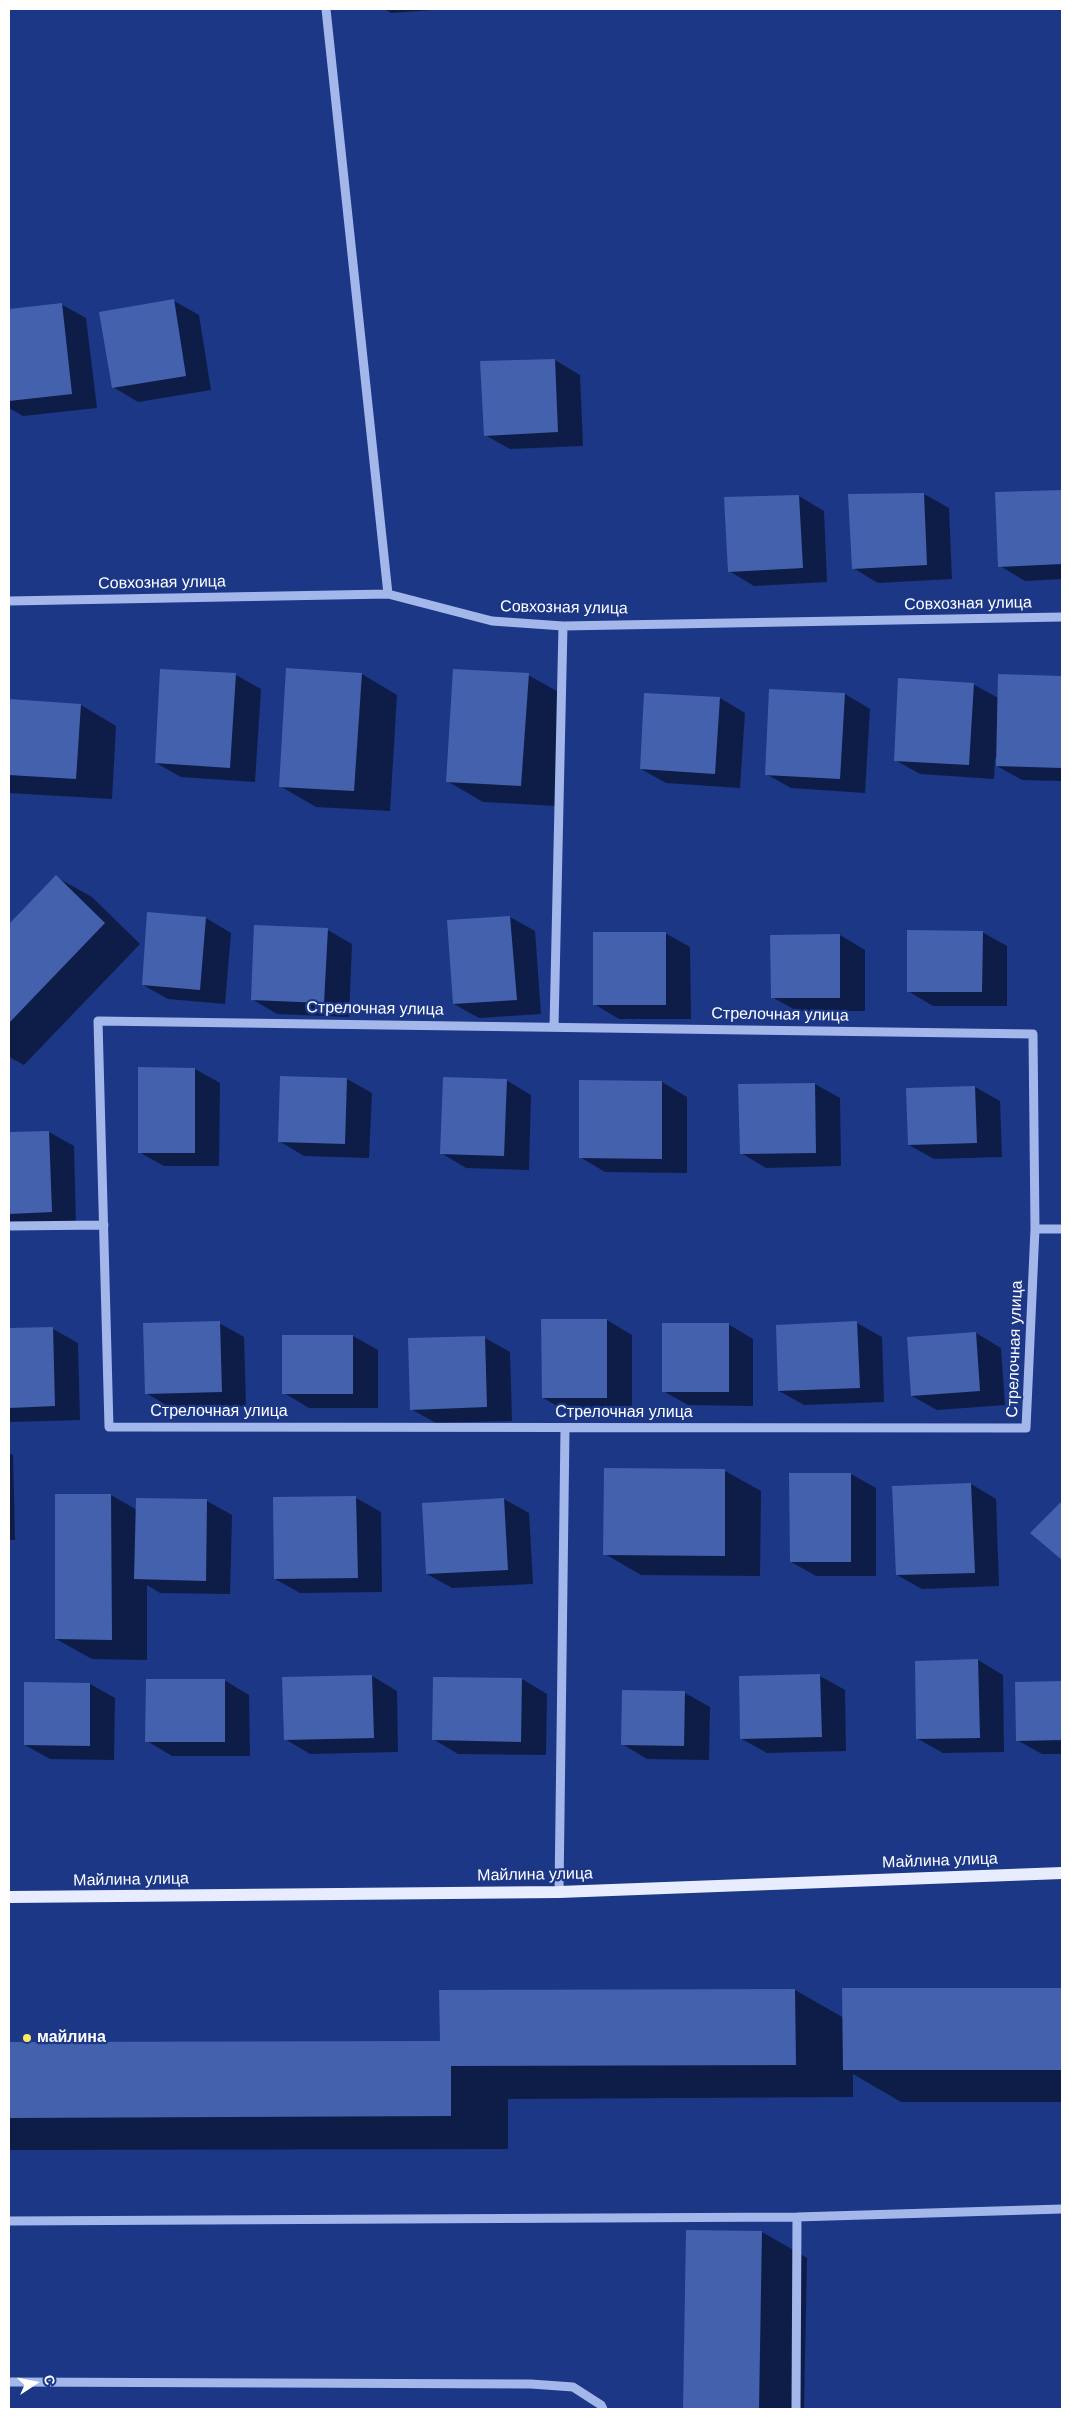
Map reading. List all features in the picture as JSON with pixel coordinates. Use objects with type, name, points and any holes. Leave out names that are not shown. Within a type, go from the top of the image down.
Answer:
[{"type":"main road","name":"Майлина улица","points":[[9,1897],[560,1892],[1062,1873]]},
{"type":"street","points":[[326,9],[388,594]]},
{"type":"street","name":"Совхозная улица","points":[[9,601],[388,594],[492,622],[563,626],[1062,617]]},
{"type":"street","points":[[554,1027],[563,626]]},
{"type":"street","name":"Стрелочная улица","points":[[98,1021],[554,1027],[1033,1034],[1035,1229],[1026,1428],[109,1427],[98,1021]]},
{"type":"street","points":[[9,1226],[104,1225]]},
{"type":"street","points":[[1035,1229],[1062,1229]]},
{"type":"street","points":[[560,1892],[565,1428]]},
{"type":"street","points":[[9,2220],[797,2217],[1062,2209]]},
{"type":"street","points":[[796,2409],[797,2217]]},
{"type":"street","points":[[9,2382],[531,2384],[573,2387],[601,2405],[603,2409]]},
{"type":"building","points":[[174,299],[186,376],[112,388],[99,312]]},
{"type":"building","points":[[62,303],[72,394],[9,401],[9,309]]},
{"type":"building","points":[[555,359],[558,432],[484,436],[480,361]]},
{"type":"building","points":[[1062,490],[1062,564],[998,567],[995,492]]},
{"type":"building","points":[[924,493],[927,565],[852,569],[848,494]]},
{"type":"building","points":[[799,495],[803,568],[728,572],[724,497]]},
{"type":"building","points":[[286,668],[362,673],[354,791],[279,787]]},
{"type":"building","points":[[160,669],[236,673],[230,768],[155,763]]},
{"type":"building","points":[[453,669],[529,673],[521,786],[446,782]]},
{"type":"building","points":[[998,674],[1062,676],[1062,768],[996,766]]},
{"type":"building","points":[[898,678],[974,683],[969,765],[894,761]]},
{"type":"building","points":[[769,689],[845,693],[840,779],[765,775]]},
{"type":"building","points":[[644,693],[720,697],[715,774],[640,769]]},
{"type":"building","points":[[9,699],[81,704],[76,779],[9,775]]},
{"type":"building","points":[[56,875],[105,923],[9,1023],[9,924]]},
{"type":"building","points":[[147,912],[206,917],[200,990],[142,985]]},
{"type":"building","points":[[510,916],[517,1000],[453,1004],[447,920]]},
{"type":"building","points":[[254,925],[328,928],[324,1003],[251,1000]]},
{"type":"building","points":[[907,930],[983,931],[982,992],[907,992]]},
{"type":"building","points":[[593,932],[666,932],[666,1005],[593,1005]]},
{"type":"building","points":[[840,934],[840,998],[771,998],[770,935]]},
{"type":"building","points":[[138,1067],[195,1068],[195,1153],[138,1153]]},
{"type":"building","points":[[280,1076],[347,1078],[345,1144],[278,1142]]},
{"type":"building","points":[[443,1077],[507,1079],[504,1156],[440,1154]]},
{"type":"building","points":[[579,1080],[662,1081],[662,1159],[579,1158]]},
{"type":"building","points":[[815,1083],[816,1153],[740,1154],[738,1084]]},
{"type":"building","points":[[975,1086],[977,1143],[908,1145],[906,1088]]},
{"type":"building","points":[[49,1131],[52,1212],[9,1214],[9,1132]]},
{"type":"building","points":[[541,1319],[607,1319],[607,1398],[542,1398]]},
{"type":"building","points":[[220,1321],[222,1392],[145,1394],[143,1323]]},
{"type":"building","points":[[857,1321],[860,1388],[778,1391],[776,1325]]},
{"type":"building","points":[[662,1323],[729,1323],[729,1392],[662,1392]]},
{"type":"building","points":[[53,1327],[55,1406],[9,1408],[9,1328]]},
{"type":"building","points":[[976,1332],[980,1391],[911,1396],[907,1337]]},
{"type":"building","points":[[282,1335],[353,1335],[353,1394],[282,1394]]},
{"type":"building","points":[[485,1336],[487,1407],[410,1410],[408,1338]]},
{"type":"building","points":[[604,1468],[725,1469],[725,1556],[603,1555]]},
{"type":"building","points":[[789,1473],[851,1473],[851,1562],[790,1562]]},
{"type":"building","points":[[971,1483],[975,1573],[896,1575],[892,1486]]},
{"type":"building","points":[[55,1494],[111,1494],[112,1640],[55,1639]]},
{"type":"building","points":[[356,1496],[358,1578],[274,1579],[273,1497]]},
{"type":"building","points":[[136,1498],[207,1499],[206,1581],[134,1579]]},
{"type":"building","points":[[504,1498],[508,1570],[426,1574],[422,1503]]},
{"type":"building","points":[[1062,1501],[1062,1560],[1030,1533]]},
{"type":"building","points":[[978,1659],[980,1738],[916,1739],[915,1661]]},
{"type":"building","points":[[820,1674],[822,1737],[740,1739],[739,1676]]},
{"type":"building","points":[[372,1675],[374,1738],[284,1740],[282,1677]]},
{"type":"building","points":[[433,1677],[522,1678],[521,1742],[432,1740]]},
{"type":"building","points":[[146,1679],[225,1679],[225,1742],[145,1742]]},
{"type":"building","points":[[1062,1681],[1062,1740],[1016,1741],[1015,1682]]},
{"type":"building","points":[[24,1682],[90,1683],[90,1746],[24,1745]]},
{"type":"building","points":[[622,1690],[685,1691],[684,1746],[621,1745]]},
{"type":"building","points":[[842,1988],[1062,1988],[1062,2070],[843,2070]]},
{"type":"building","points":[[795,1989],[796,2065],[451,2066],[451,2116],[9,2118],[9,2042],[440,2041],[439,1990]]},
{"type":"building","points":[[686,2230],[762,2231],[759,2409],[683,2409]]},
{"type":"place","name":"майлина","points":[[27,2038]]}]
